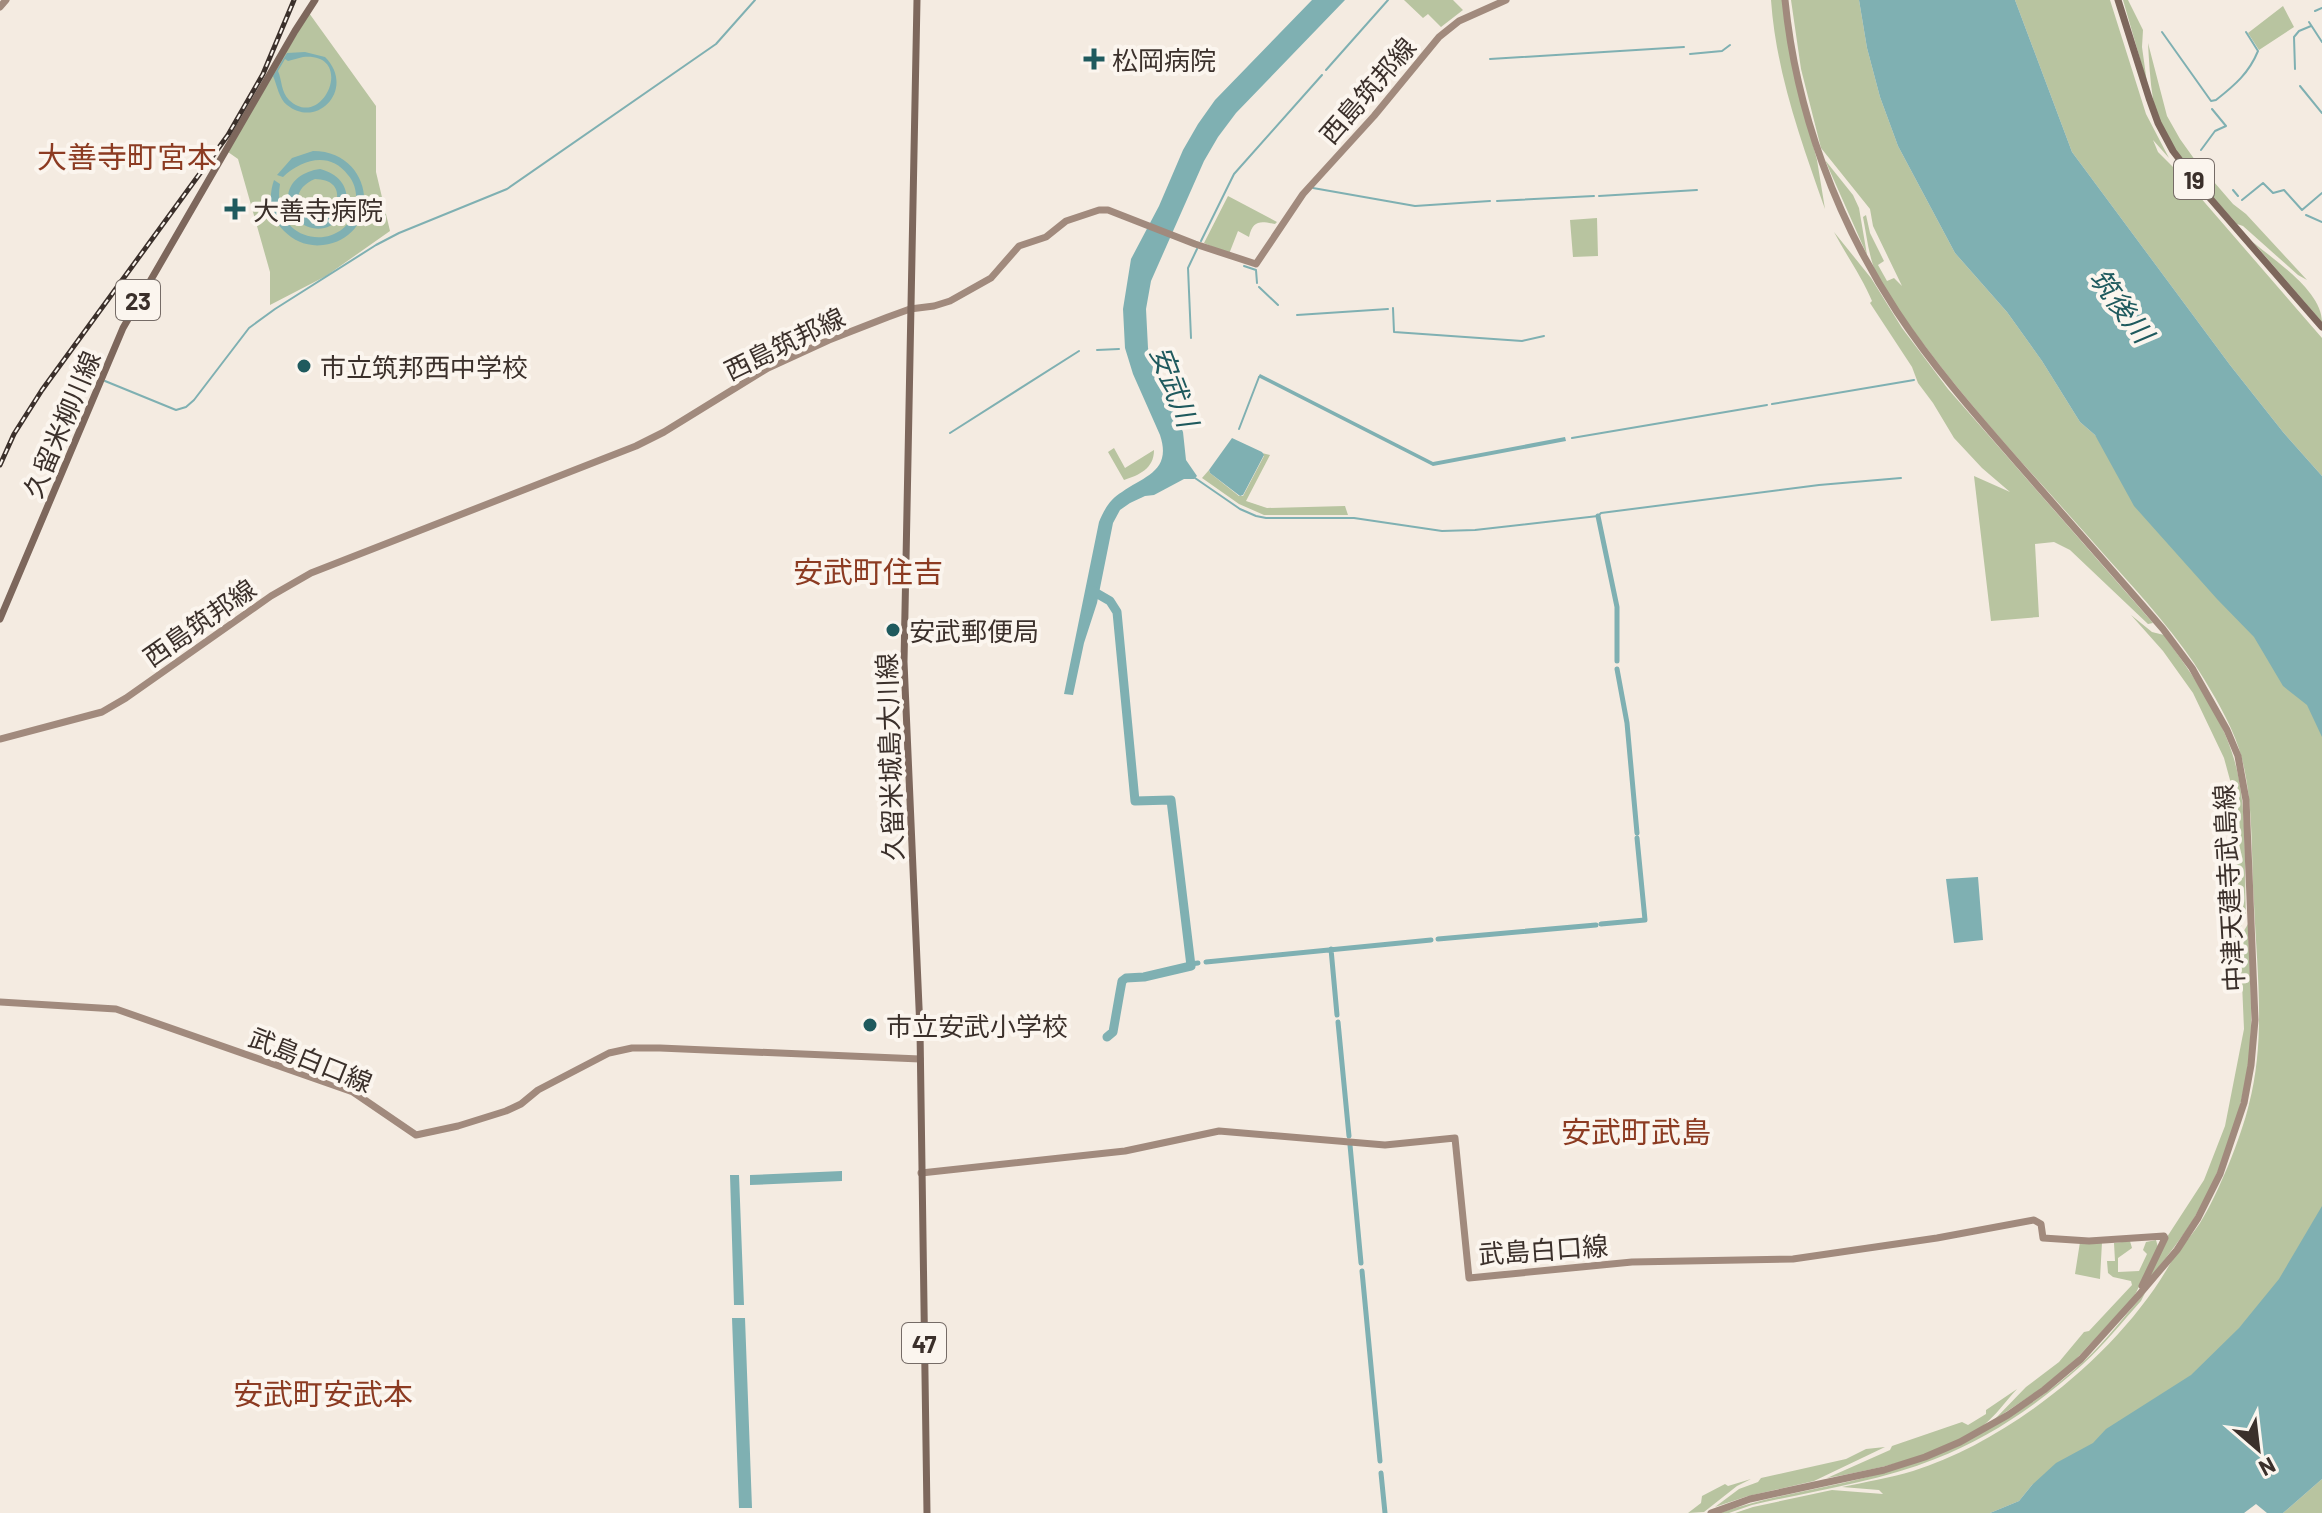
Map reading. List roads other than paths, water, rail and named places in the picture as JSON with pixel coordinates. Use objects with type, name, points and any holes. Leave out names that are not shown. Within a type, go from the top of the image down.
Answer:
[{"type":"main road","points":[[0,7],[6,0]]},
{"type":"main road","name":"久留米柳川線","points":[[0,619],[123,328],[315,0]]},
{"type":"main road","name":"久留米城島大川線","points":[[917,0],[904,662],[917,944],[927,1513]]},
{"type":"main road","name":"西島筑邦線","points":[[0,739],[102,712],[292,582],[421,528],[636,446],[768,368],[829,340],[910,309],[950,301],[991,278],[1019,246],[1046,237],[1066,221],[1102,209],[1256,264],[1303,194],[1374,116],[1439,37],[1459,21],[1506,0]]},
{"type":"main road","name":"中津天建寺武島線","points":[[1711,1513],[1750,1499],[1884,1470],[1925,1457],[1960,1442],[2008,1415],[2081,1359],[2177,1250],[2198,1218],[2220,1174],[2235,1133],[2247,1091],[2255,1020],[2246,800],[2238,756],[2207,691],[2163,629],[1951,387],[1896,310],[1856,241],[1822,163],[1796,69],[1785,0]]},
{"type":"main road","name":"19","points":[[2118,0],[2153,111],[2173,151],[2202,189],[2322,327]]},
{"type":"main road","name":"武島白口線","points":[[0,1002],[116,1009],[353,1092],[416,1135],[506,1111],[546,1086],[621,1049],[920,1059]]},
{"type":"main road","name":"武島白口線","points":[[921,1173],[1125,1151],[1219,1131],[1385,1145],[1455,1138],[1469,1278],[1632,1262],[1793,1259],[2034,1220],[2041,1224],[2043,1238],[2089,1241],[2164,1236],[2138,1296]]},
{"type":"water","points":[[1312,0],[1345,0],[1236,113],[1218,137],[1204,161],[1151,281],[1146,309],[1148,348],[1183,432],[1186,460],[1197,476],[1145,496],[1120,510],[1113,523],[1097,603],[1084,643],[1073,695],[1064,694],[1099,522],[1114,498],[1154,471],[1162,457],[1160,435],[1125,348],[1123,309],[1131,259],[1198,124],[1215,100]]},
{"type":"water","name":"筑後川","points":[[1859,0],[2015,0],[2072,152],[2230,365],[2322,476],[2322,737],[2307,705],[2283,686],[2254,637],[2134,506],[2095,435],[2080,422],[2007,312],[1955,253],[1898,146],[1880,97]]},
{"type":"water","points":[[305,52],[325,57],[334,69],[335,92],[321,109],[299,111],[282,99],[273,76],[287,53]],"holes":[[[285,59],[319,59],[328,66],[331,77],[329,89],[323,99],[313,106],[302,107],[286,97],[278,71]]]},
{"type":"water","points":[[313,151],[334,155],[350,165],[360,179],[364,195],[363,212],[356,227],[342,239],[323,245],[307,244],[288,235],[276,220],[272,207],[274,180],[280,184],[280,205],[287,221],[298,232],[312,237],[326,237],[340,231],[350,220],[356,204],[356,192],[341,167],[325,160],[316,160],[299,166],[283,177],[277,175],[292,158]]},
{"type":"water","points":[[320,169],[335,176],[343,185],[347,197],[340,218],[331,226],[319,229],[298,221],[288,199],[291,186],[300,176]],"holes":[[[315,179],[329,182],[336,189],[334,207],[319,218],[310,217],[299,204],[300,191]]]},
{"type":"water","points":[[1260,374],[1433,462],[1565,437],[1566,441],[1433,466],[1258,377]]},
{"type":"water","points":[[1232,438],[1264,455],[1240,496],[1209,470]]},
{"type":"water","points":[[1978,877],[1983,940],[1954,943],[1946,879]]},
{"type":"water","points":[[842,1171],[842,1181],[750,1185],[750,1175]]},
{"type":"water","points":[[730,1175],[739,1175],[744,1305],[734,1305]]},
{"type":"water","points":[[2322,1206],[2322,1479],[2283,1513],[2267,1513],[2256,1504],[2244,1513],[1990,1513],[2019,1501],[2056,1463],[2093,1443],[2106,1429],[2191,1375],[2239,1328],[2279,1279]]},
{"type":"water","points":[[732,1318],[745,1318],[752,1508],[739,1508]]},
{"type":"waterway","points":[[105,381],[176,410],[186,407],[249,328],[275,309],[399,233],[507,189],[716,44],[755,0]]},
{"type":"waterway","points":[[1326,70],[1388,0]]},
{"type":"waterway","points":[[2315,11],[2322,8]]},
{"type":"waterway","points":[[2309,22],[2322,42]]},
{"type":"waterway","points":[[2295,69],[2294,37],[2311,26]]},
{"type":"waterway","points":[[2162,32],[2211,101],[2235,84],[2254,59],[2258,51],[2246,32]]},
{"type":"waterway","points":[[1690,54],[1722,51],[1730,45]]},
{"type":"waterway","points":[[1490,59],[1684,47]]},
{"type":"waterway","points":[[1201,241],[1234,174],[1322,75]]},
{"type":"waterway","points":[[2300,86],[2322,113]]},
{"type":"waterway","points":[[2201,150],[2215,131],[2226,126],[2212,109]]},
{"type":"waterway","points":[[2242,200],[2263,183],[2273,193],[2284,190],[2302,210],[2322,193]]},
{"type":"waterway","points":[[1313,188],[1415,206],[1490,201]]},
{"type":"waterway","points":[[1599,196],[1697,190]]},
{"type":"waterway","points":[[2233,190],[2238,196]]},
{"type":"waterway","points":[[1497,201],[1594,196]]},
{"type":"waterway","points":[[2306,215],[2322,222]]},
{"type":"waterway","points":[[1191,338],[1188,268],[1197,249]]},
{"type":"waterway","points":[[1244,266],[1256,270],[1257,283]]},
{"type":"waterway","points":[[1259,287],[1278,305]]},
{"type":"waterway","points":[[1393,308],[1394,332],[1522,341],[1544,336]]},
{"type":"waterway","points":[[1297,315],[1388,309]]},
{"type":"waterway","points":[[1097,350],[1119,349]]},
{"type":"waterway","points":[[950,433],[1079,351]]},
{"type":"waterway","points":[[1239,429],[1259,377]]},
{"type":"waterway","points":[[1772,404],[1914,380]]},
{"type":"waterway","points":[[1572,438],[1767,405]]},
{"type":"waterway","points":[[1195,478],[1240,509],[1256,516],[1354,518],[1442,531],[1598,516],[1601,513],[1819,485],[1901,478]]},
{"type":"waterway","points":[[1598,516],[1617,607],[1617,661]]},
{"type":"waterway","name":"安武川","points":[[1091,590],[1110,601],[1117,612],[1135,801],[1171,800],[1191,966],[1122,981],[1113,1032],[1107,1037]]},
{"type":"waterway","points":[[1617,669],[1627,723],[1637,833]]},
{"type":"waterway","points":[[1601,924],[1645,920],[1637,838]]},
{"type":"waterway","points":[[1438,939],[1596,925]]},
{"type":"waterway","points":[[1206,962],[1431,940]]},
{"type":"waterway","points":[[1331,949],[1337,1015]]},
{"type":"waterway","name":"安武川","points":[[1190,964],[1198,963]]},
{"type":"waterway","points":[[1338,1022],[1349,1136]]},
{"type":"waterway","points":[[1350,1145],[1361,1263]]},
{"type":"waterway","points":[[1362,1271],[1380,1461]]},
{"type":"waterway","points":[[1381,1473],[1385,1513]]},
{"type":"railway","points":[[0,465],[14,434],[42,390],[228,135],[263,74],[294,0]]},
{"type":"place","name":"松岡病院","points":[[1094,59]]},
{"type":"place","name":"大善寺病院","points":[[235,209]]},
{"type":"place","name":"市立筑邦西中学校","points":[[304,366]]},
{"type":"place","name":"安武郵便局","points":[[893,630]]},
{"type":"place","name":"市立安武小学校","points":[[870,1025]]},
{"type":"district","name":"大善寺町宮本","points":[[127,156]]},
{"type":"district","name":"安武町住吉","points":[[868,571]]},
{"type":"district","name":"安武町武島","points":[[1636,1131]]},
{"type":"district","name":"安武町安武本","points":[[323,1393]]}]
